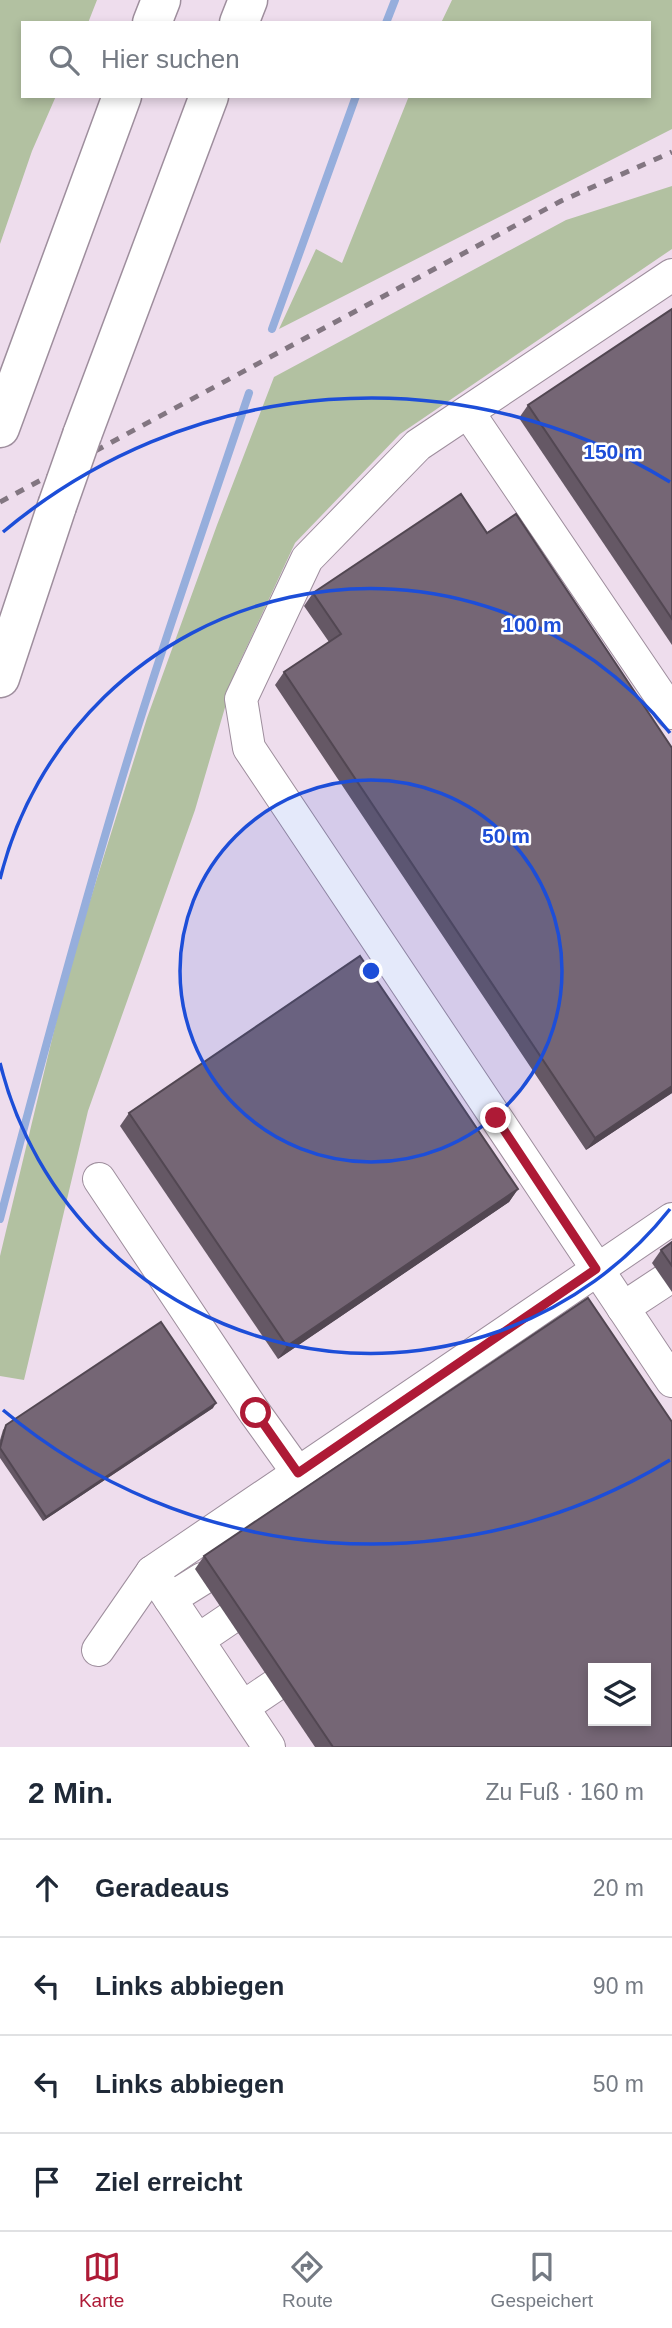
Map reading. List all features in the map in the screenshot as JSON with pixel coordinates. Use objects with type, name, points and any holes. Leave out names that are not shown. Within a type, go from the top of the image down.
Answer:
[{"type":"highway","points":[[153,21],[161,0]]},
{"type":"highway","points":[[240,21],[248,0]]},
{"type":"highway","points":[[0,428],[120,98]]},
{"type":"highway","points":[[0,678],[82,435],[208,98]]},
{"type":"lane","points":[[672,275],[418,445],[307,559],[242,699],[250,748],[500,1146],[596,1269],[672,1381]]},
{"type":"lane","points":[[468,412],[672,713]]},
{"type":"lane","points":[[99,1179],[298,1473]]},
{"type":"lane","points":[[98,1650],[152,1572],[672,1219]]},
{"type":"lane","points":[[623,1308],[664,1280]]},
{"type":"lane","points":[[152,1572],[269,1747]]},
{"type":"lane","points":[[170,1599],[202,1579]]},
{"type":"lane","points":[[198,1640],[229,1619]]},
{"type":"lane","points":[[243,1707],[274,1686]]},
{"type":"green space","points":[[0,0],[97,0],[89,21],[21,21],[21,98],[55,98],[32,151],[0,244]]},
{"type":"green space","points":[[452,0],[672,0],[672,129],[279,329],[316,249],[342,263],[408,98],[651,98],[651,21],[442,21]]},
{"type":"green space","points":[[672,186],[672,249],[400,434],[295,543],[236,670],[195,810],[88,1111],[24,1380],[0,1376],[0,1256],[69,968],[147,718],[274,377],[566,220]]},
{"type":"building","points":[[672,309],[672,619],[528,405]]},
{"type":"building","points":[[461,494],[487,533],[516,514],[672,748],[672,1086],[595,1138],[284,672],[341,634],[313,593]]},
{"type":"building","points":[[360,956],[518,1189],[287,1346],[129,1113]]},
{"type":"building","points":[[672,1242],[672,1266],[661,1250]]},
{"type":"building","points":[[588,1298],[672,1422],[672,1747],[333,1747],[204,1556]]},
{"type":"building","points":[[161,1322],[216,1403],[46,1517],[0,1448],[6,1425]]},
{"type":"waterway","points":[[387,21],[395,0]]},
{"type":"waterway","points":[[272,329],[355,98]]},
{"type":"waterway","points":[[0,1219],[86,901],[132,744],[249,393]]},
{"type":"railway","points":[[0,502],[561,201],[672,152]]},
{"type":"route","points":[[256,1413],[298,1473],[596,1269],[496,1118]]}]
